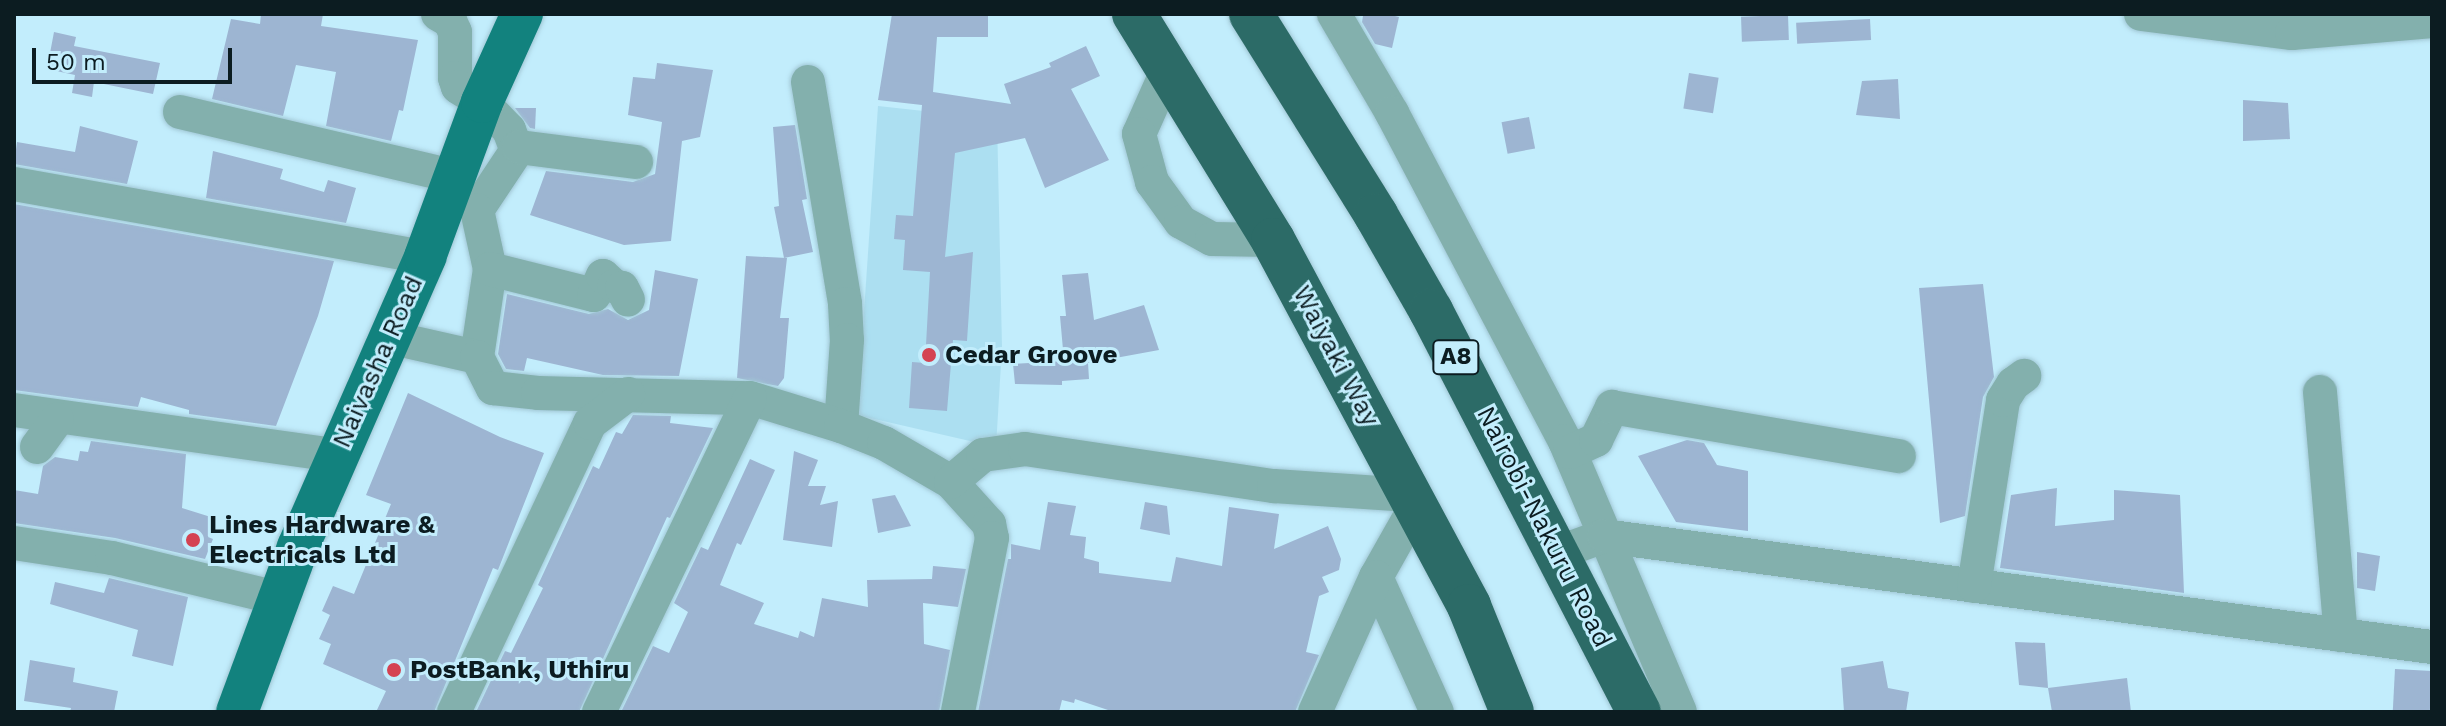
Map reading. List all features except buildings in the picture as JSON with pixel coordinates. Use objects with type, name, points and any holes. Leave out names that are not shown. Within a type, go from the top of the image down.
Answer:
[{"type":"highway","name":"Waiyaki Way","points":[[1134,14],[1273,240],[1469,606],[1512,712]]},
{"type":"highway","name":"Nairobi-Nakuru Road","points":[[1251,14],[1384,229],[1484,409],[1639,712]]},
{"type":"main road","name":"Naivasha Road","points":[[237,712],[277,598],[336,455],[425,257],[482,102],[522,14]]},
{"type":"street","points":[[438,14],[450,21],[455,32],[455,78],[458,87],[482,102],[509,130],[516,148],[636,162]]},
{"type":"street","points":[[1334,14],[1392,113],[1570,452],[1680,712]]},
{"type":"street","points":[[2141,14],[2292,33],[2432,21]]},
{"type":"street","points":[[1168,69],[1139,134],[1152,182],[1181,222],[1212,239],[1273,240]]},
{"type":"street","points":[[808,82],[845,304],[847,340],[841,426]]},
{"type":"street","points":[[180,112],[453,176]]},
{"type":"street","points":[[519,147],[477,210],[490,269],[477,357],[493,388],[750,398],[841,426],[884,443],[951,482],[989,524],[992,538],[958,712]]},
{"type":"street","points":[[14,184],[425,257]]},
{"type":"street","points":[[490,269],[594,295],[603,276],[614,286],[622,288],[628,300]]},
{"type":"street","points":[[388,337],[477,357]]},
{"type":"street","points":[[1974,586],[2003,400],[2013,384],[2024,376]]},
{"type":"street","points":[[2320,392],[2341,635]]},
{"type":"street","points":[[454,712],[590,423],[628,394]]},
{"type":"street","points":[[599,712],[750,398]]},
{"type":"street","points":[[1570,452],[1596,440],[1612,407],[1899,456]]},
{"type":"street","points":[[14,410],[57,419],[336,455]]},
{"type":"street","points":[[37,447],[57,419]]},
{"type":"street","points":[[951,482],[983,455],[1025,449],[1274,486],[1413,500],[1315,712]]},
{"type":"street","points":[[1557,553],[1604,536],[2432,647]]},
{"type":"street","points":[[14,543],[112,558],[277,598]]},
{"type":"street","points":[[1376,577],[1437,712]]},
{"type":"shaded area","points":[[878,106],[997,119],[1002,347],[996,447],[857,415]]},
{"type":"place","name":"Cedar Groove","points":[[929,355]]},
{"type":"place","name":"Lines Hardware & Electricals Ltd","points":[[193,540]]},
{"type":"place","name":"PostBank, Uthiru","points":[[394,670]]}]
